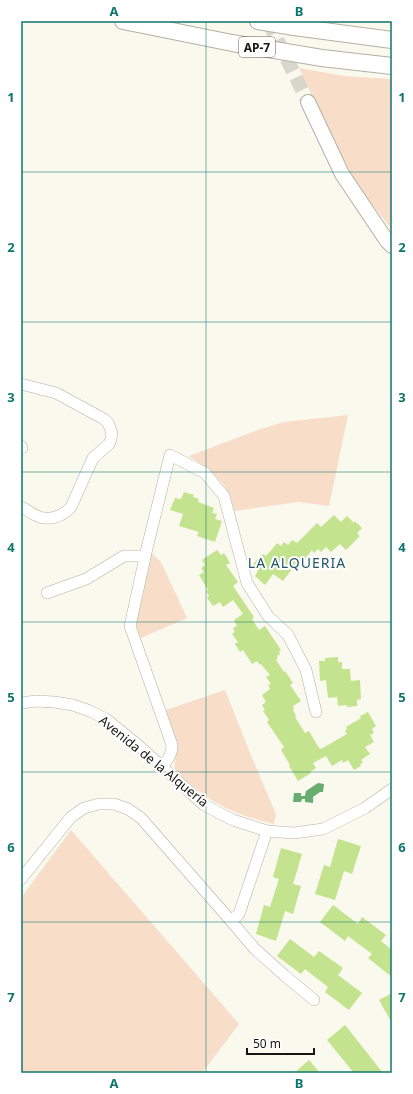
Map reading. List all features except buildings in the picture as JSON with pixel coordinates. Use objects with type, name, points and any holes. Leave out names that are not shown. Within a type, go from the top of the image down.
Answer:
[{"type":"highway","name":"AP-7","points":[[123,21],[232,43],[322,58],[392,66]]},
{"type":"highway","name":"AP-7","points":[[258,21],[392,40]]},
{"type":"main road","points":[[308,102],[342,174],[387,241],[392,246]]},
{"type":"street","points":[[21,384],[56,393],[104,419],[108,423],[112,433],[109,444],[92,458],[71,507],[66,512],[59,516],[41,518],[26,508],[21,507]]},
{"type":"street","points":[[162,767],[169,758],[172,751],[172,745],[130,626],[145,556],[170,455],[205,473],[224,496],[247,583],[268,616],[288,635],[306,670],[316,712]]},
{"type":"street","points":[[47,593],[86,579],[124,556],[145,556]]},
{"type":"street","name":"Avenida de la Alquería","points":[[21,703],[36,701],[73,705],[106,719],[204,805],[233,820],[267,832],[294,833],[323,829],[365,808],[392,789]]},
{"type":"street","points":[[21,879],[71,817],[84,808],[98,804],[114,804],[128,809],[141,818],[254,948],[314,1000]]},
{"type":"street","points":[[231,921],[239,914],[267,832]]},
{"type":"shaded area","points":[[299,68],[344,76],[392,79],[392,230],[358,186],[327,127]]},
{"type":"shaded area","points":[[348,415],[329,506],[299,502],[235,511],[225,486],[210,470],[189,456],[258,430],[284,422]]},
{"type":"shaded area","points":[[151,553],[161,562],[187,618],[141,638],[137,629],[136,621]]},
{"type":"shaded area","points":[[225,690],[276,814],[274,824],[245,816],[226,808],[208,798],[174,770],[177,745],[166,710]]},
{"type":"shaded area","points":[[318,783],[324,784],[323,792],[320,792],[313,797],[313,803],[305,802],[305,799],[302,799],[301,802],[293,802],[294,793],[301,793],[301,796],[305,796],[306,791]]},
{"type":"shaded area","points":[[71,830],[239,1024],[202,1073],[21,1073],[21,898]]},
{"type":"tunnel","points":[[268,21],[308,102]]},
{"type":"district","name":"LA ALQUERIA","points":[[297,562]]}]
